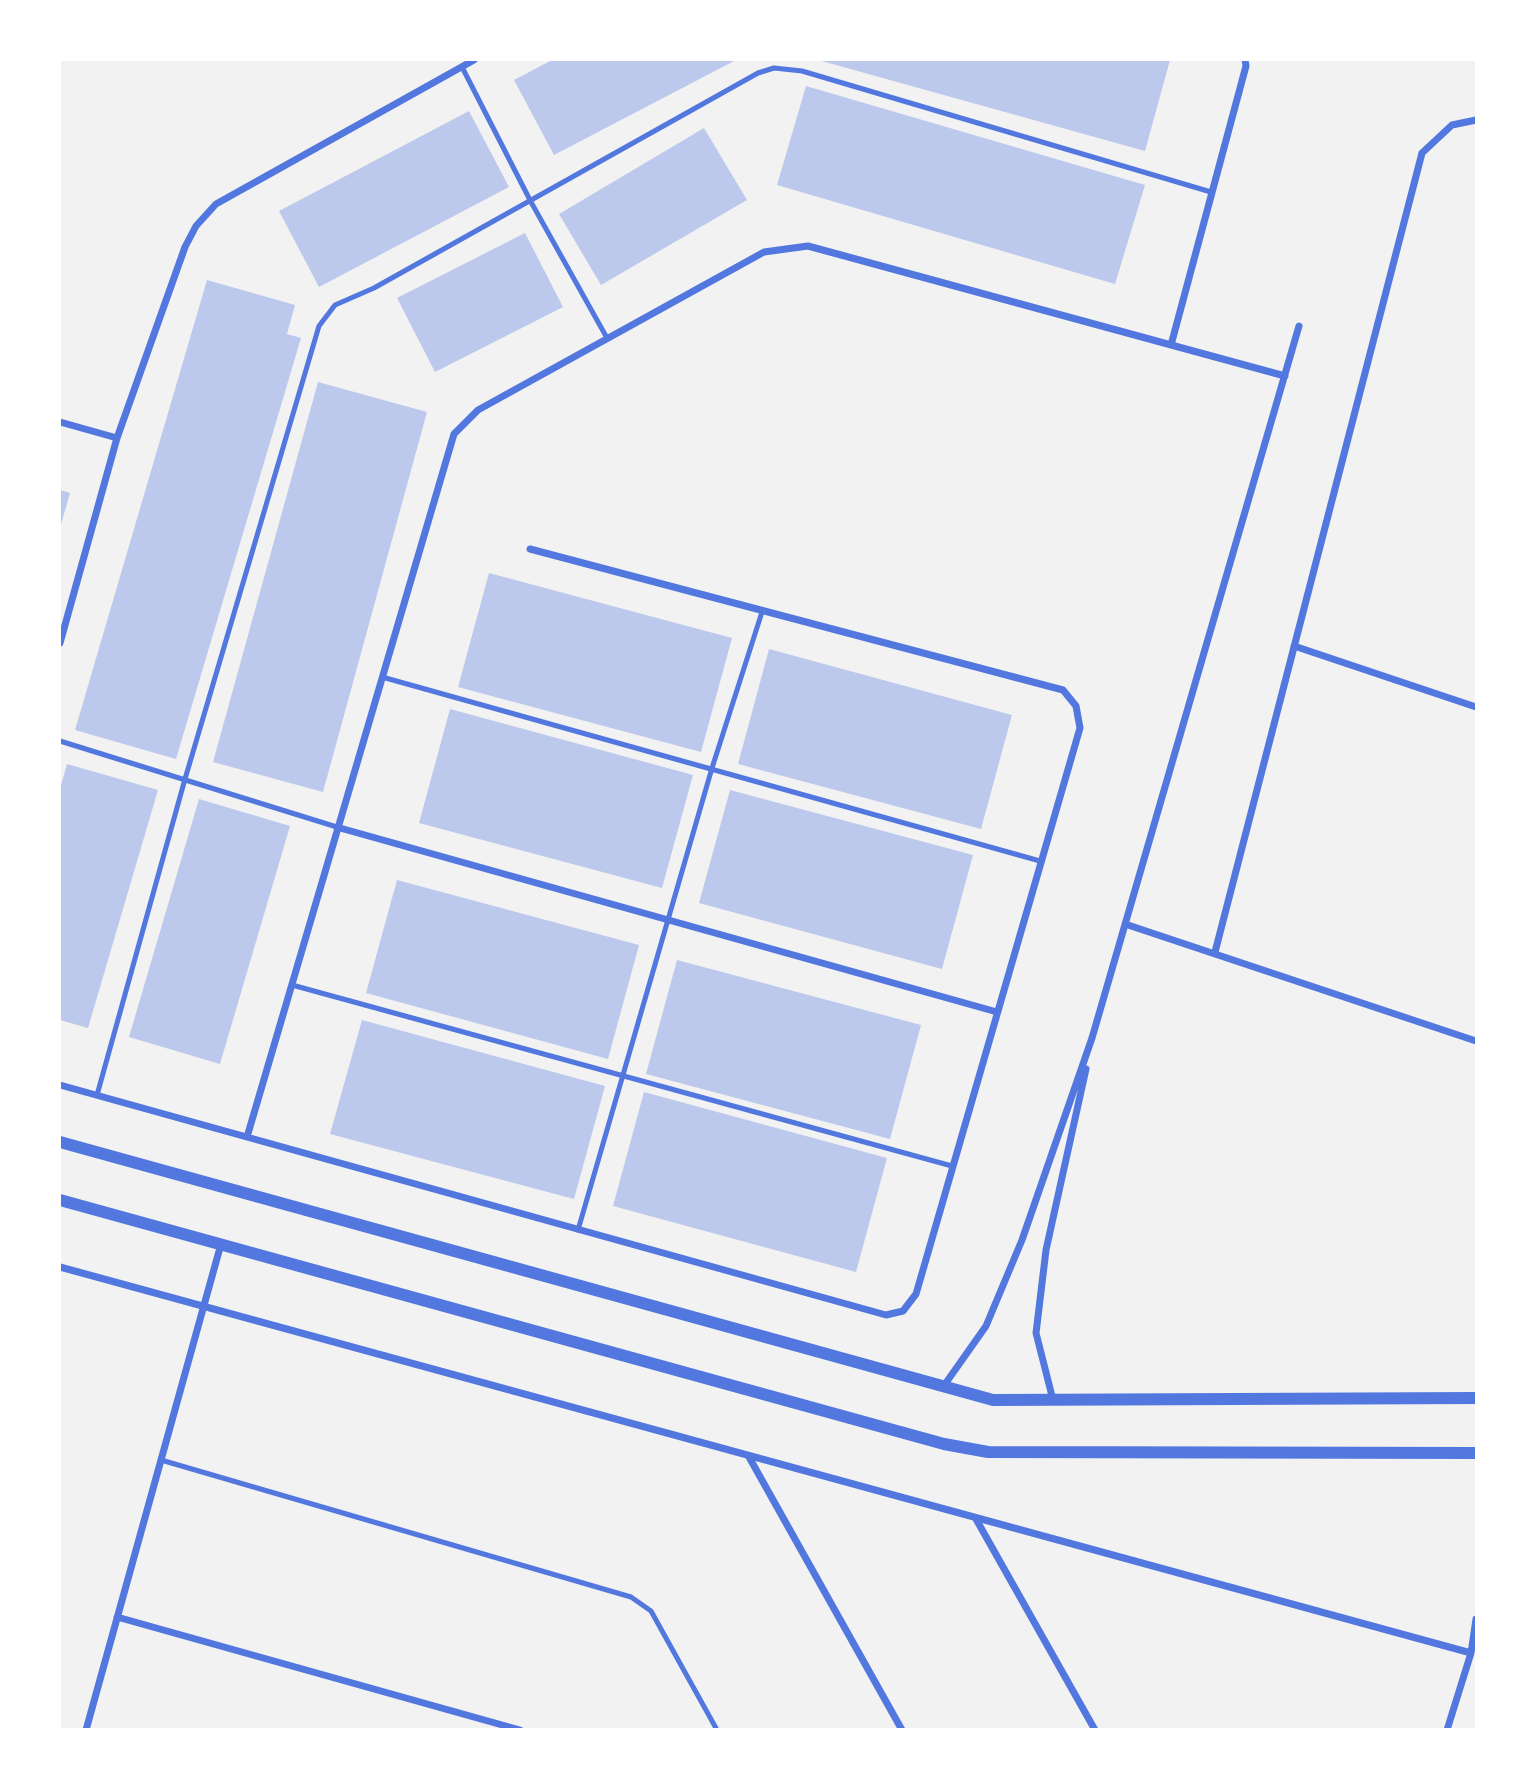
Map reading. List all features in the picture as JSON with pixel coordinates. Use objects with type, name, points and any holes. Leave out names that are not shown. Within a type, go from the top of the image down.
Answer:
[{"type":"street","points":[[60,643],[117,438],[184,247],[196,226],[216,204],[474,60]]},
{"type":"street","points":[[1171,345],[1246,66],[1245,60]]},
{"type":"street","points":[[1215,952],[1422,153],[1452,125],[1476,120]]},
{"type":"street","points":[[247,1137],[454,433],[478,410],[764,252],[808,246],[1285,376]]},
{"type":"street","points":[[1053,1400],[1036,1333],[1046,1250],[1093,1038],[1299,326]]},
{"type":"street","points":[[60,422],[117,438]]},
{"type":"street","points":[[60,1084],[886,1315],[903,1311],[916,1294],[1080,728],[1076,706],[1063,690],[530,549]]},
{"type":"street","points":[[1294,646],[1476,707]]},
{"type":"street","points":[[340,828],[997,1012]]},
{"type":"street","points":[[1125,924],[1476,1041]]},
{"type":"street","points":[[942,1388],[986,1326],[1022,1240],[1093,1038]]},
{"type":"street","points":[[60,1142],[993,1400],[1476,1398]]},
{"type":"street","points":[[60,1200],[944,1444],[988,1452],[1476,1453]]},
{"type":"street","points":[[86,1730],[221,1244]]},
{"type":"street","points":[[60,1267],[1471,1653]]},
{"type":"street","points":[[749,1457],[902,1730]]},
{"type":"street","points":[[976,1519],[1095,1730]]},
{"type":"street","points":[[117,1617],[520,1730]]},
{"type":"street","points":[[1447,1730],[1471,1653],[1476,1619]]},
{"type":"lane","points":[[462,67],[531,202],[607,338]]},
{"type":"lane","points":[[97,1095],[185,779],[319,326],[335,305],[374,288],[758,73],[774,68],[802,71],[1212,192]]},
{"type":"lane","points":[[578,1230],[712,768],[762,612]]},
{"type":"lane","points":[[382,677],[1040,861]]},
{"type":"lane","points":[[60,741],[340,828]]},
{"type":"lane","points":[[292,985],[952,1166]]},
{"type":"lane","points":[[161,1460],[631,1597],[650,1611],[717,1730]]},
{"type":"building","points":[[552,60],[736,60],[554,155],[514,80]]},
{"type":"building","points":[[818,60],[1170,60],[1145,151]]},
{"type":"building","points":[[806,86],[1145,185],[1115,284],[777,185]]},
{"type":"building","points":[[469,111],[509,187],[319,287],[279,211]]},
{"type":"building","points":[[704,128],[747,200],[601,285],[559,214]]},
{"type":"building","points":[[525,233],[563,307],[435,372],[397,298]]},
{"type":"building","points":[[207,280],[295,305],[287,334],[301,338],[176,759],[75,730]]},
{"type":"building","points":[[318,382],[427,412],[323,792],[213,762]]},
{"type":"building","points":[[60,490],[70,493],[60,528]]},
{"type":"building","points":[[489,573],[732,638],[701,752],[458,687]]},
{"type":"building","points":[[769,649],[1012,715],[981,829],[738,764]]},
{"type":"building","points":[[450,709],[693,775],[662,888],[419,823]]},
{"type":"building","points":[[67,764],[158,790],[88,1028],[60,1020],[60,789]]},
{"type":"building","points":[[730,790],[973,855],[942,969],[699,903]]},
{"type":"building","points":[[199,799],[290,826],[220,1064],[129,1037]]},
{"type":"building","points":[[397,880],[639,945],[608,1059],[366,993]]},
{"type":"building","points":[[677,960],[921,1025],[890,1139],[646,1074]]},
{"type":"building","points":[[362,1020],[605,1086],[574,1199],[330,1134]]},
{"type":"building","points":[[644,1092],[887,1158],[856,1272],[613,1206]]}]
